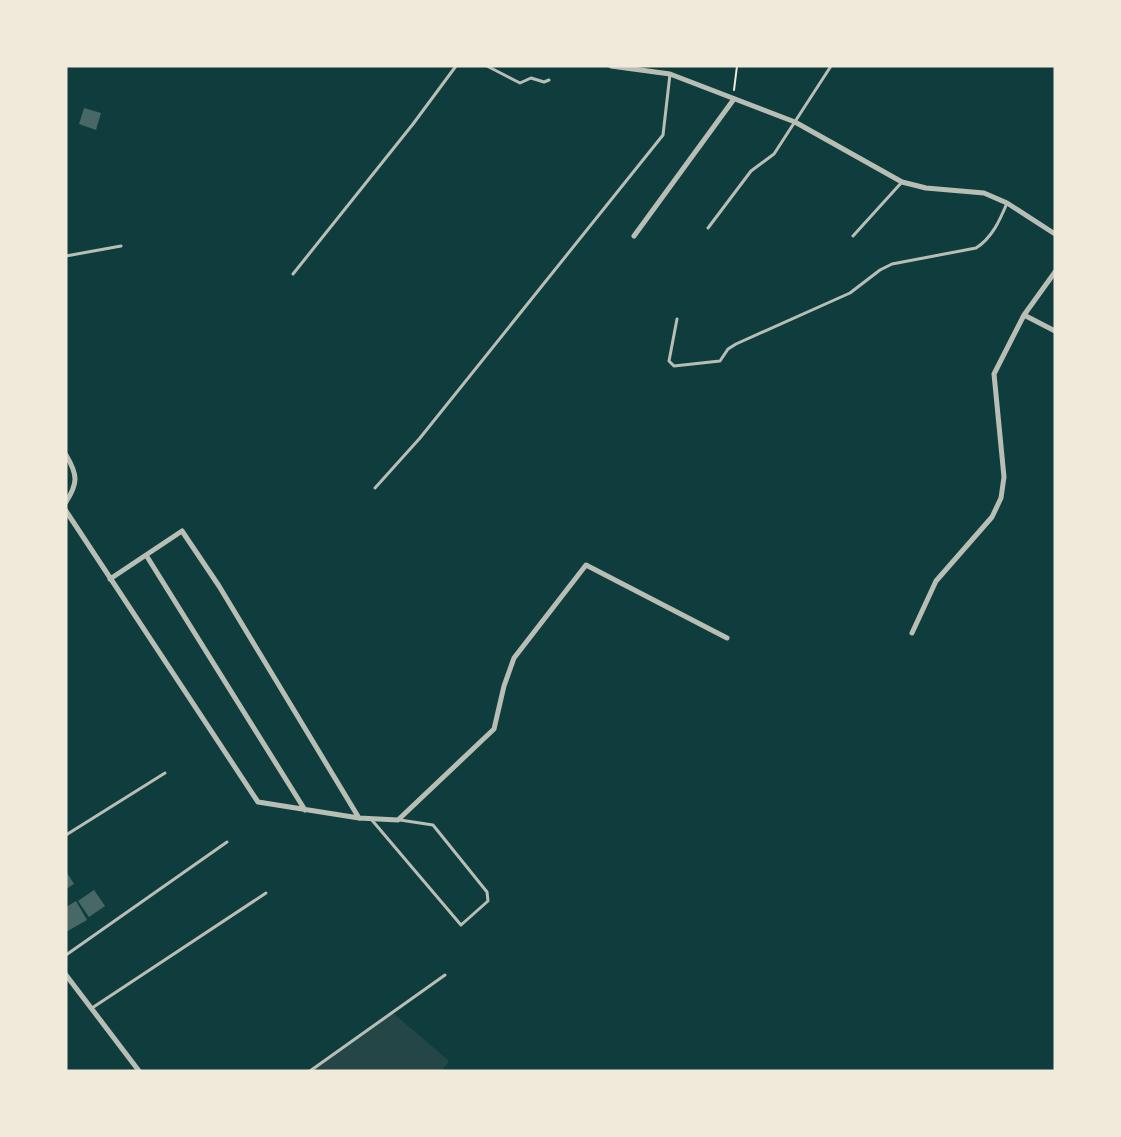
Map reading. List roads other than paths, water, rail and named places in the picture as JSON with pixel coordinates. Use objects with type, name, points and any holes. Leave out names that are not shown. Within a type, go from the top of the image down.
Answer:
[{"type":"street","points":[[611,66],[670,74],[795,122],[902,182],[926,188],[984,193],[1006,203],[1055,234]]},
{"type":"street","points":[[634,236],[734,99]]},
{"type":"street","points":[[912,633],[936,581],[992,518],[1001,498],[1004,477],[994,379],[1024,315],[1055,272]]},
{"type":"street","points":[[1024,315],[1055,331]]},
{"type":"street","points":[[66,455],[75,470],[78,482],[66,502]]},
{"type":"street","points":[[66,512],[258,802],[360,818],[398,819],[494,729],[504,686],[514,658],[586,565],[727,638]]},
{"type":"street","points":[[110,579],[182,531],[219,586],[360,818]]},
{"type":"street","points":[[146,555],[305,810]]},
{"type":"street","points":[[66,975],[139,1071]]},
{"type":"lane","points":[[293,274],[399,142],[456,66]]},
{"type":"lane","points":[[487,66],[520,83],[531,78],[544,82],[549,80]]},
{"type":"lane","points":[[708,228],[751,171],[774,154],[831,66]]},
{"type":"lane","points":[[375,488],[420,438],[663,135],[670,74]]},
{"type":"lane","points":[[854,236],[902,182]]},
{"type":"lane","points":[[677,319],[669,361],[674,366],[720,361],[728,349],[736,344],[850,293],[880,270],[892,264],[976,248],[984,243],[999,221],[1006,203]]},
{"type":"lane","points":[[66,256],[121,246]]},
{"type":"lane","points":[[66,835],[165,773]]},
{"type":"lane","points":[[371,819],[461,925],[483,908],[488,901],[487,892],[433,825],[398,819]]},
{"type":"lane","points":[[66,955],[227,842]]},
{"type":"lane","points":[[92,1008],[266,893]]},
{"type":"lane","points":[[310,1071],[445,975]]}]
